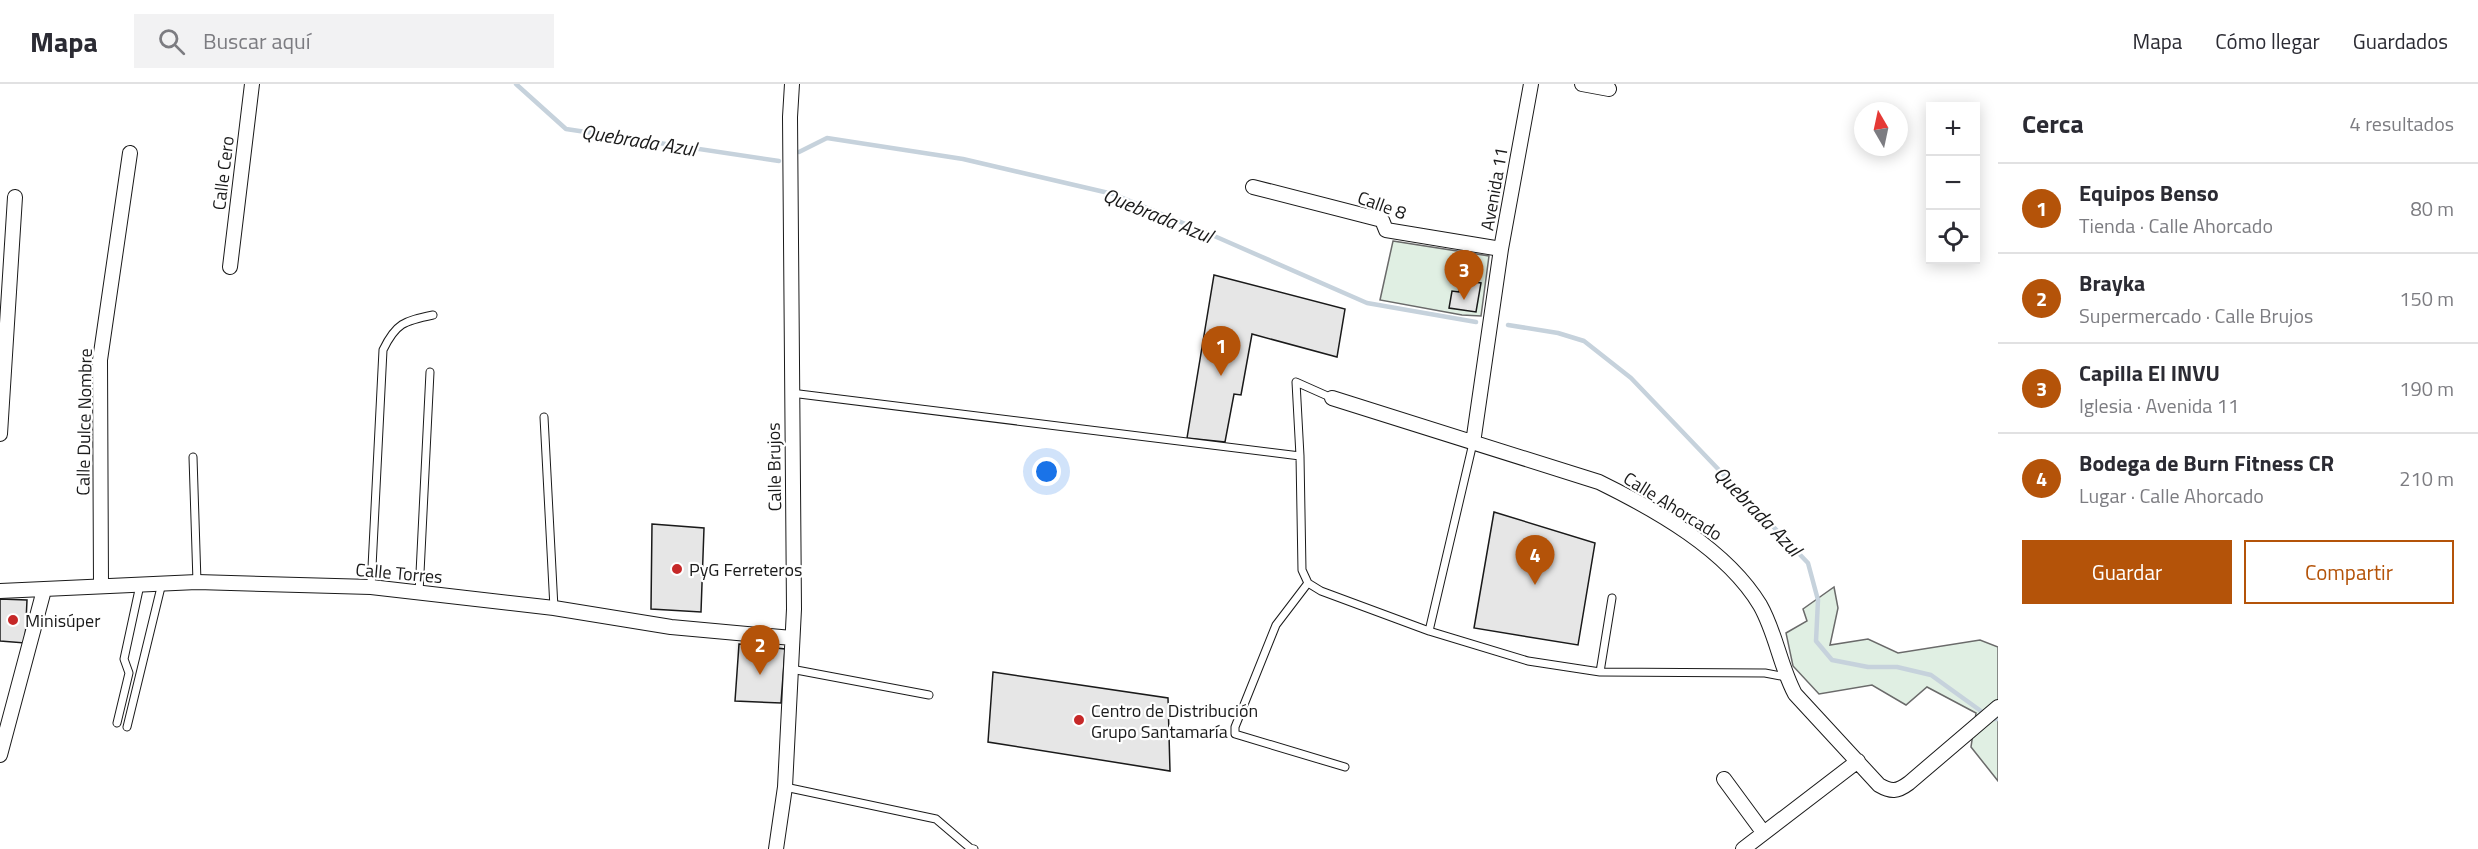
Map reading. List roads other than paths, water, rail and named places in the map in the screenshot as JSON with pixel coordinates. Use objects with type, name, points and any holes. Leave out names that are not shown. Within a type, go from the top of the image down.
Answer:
[{"type":"street","name":"Calle Cero","points":[[230,267],[252,84]]},
{"type":"street","name":"Calle Brujos","points":[[776,849],[785,787],[792,638],[790,117],[792,84]]},
{"type":"street","name":"Avenida 11","points":[[1473,442],[1501,249],[1531,84]]},
{"type":"street","points":[[1582,84],[1609,88]]},
{"type":"street","name":"Calle Dulce Nombre","points":[[101,586],[100,360],[130,153]]},
{"type":"street","name":"Calle 8","points":[[1252,187],[1382,220],[1386,230],[1501,249]]},
{"type":"street","points":[[0,434],[15,196]]},
{"type":"street","name":"Calle Ahorcado","points":[[1332,398],[1599,482],[1633,499],[1704,544],[1725,562],[1760,606],[1775,637],[1786,677],[1795,694],[1879,785],[1890,791],[1899,790],[1996,709]]},
{"type":"street","name":"Calle Torres","points":[[0,591],[197,582],[371,588],[554,608],[671,627],[792,638]]},
{"type":"street","points":[[0,755],[44,590]]},
{"type":"street","points":[[1743,849],[1858,761]]},
{"type":"street","points":[[1724,779],[1763,832]]},
{"type":"lane","points":[[371,588],[383,350],[392,331],[410,319],[433,315]]},
{"type":"lane","points":[[419,593],[430,372]]},
{"type":"lane","points":[[1332,398],[1296,382],[1302,570],[1308,583],[1321,591],[1429,631],[1528,661],[1600,672],[1765,673],[1786,677]]},
{"type":"lane","points":[[791,393],[1300,456]]},
{"type":"lane","points":[[544,417],[554,608]]},
{"type":"lane","points":[[1429,631],[1473,442]]},
{"type":"lane","points":[[193,457],[197,582]]},
{"type":"lane","points":[[127,727],[162,583]]},
{"type":"lane","points":[[1308,583],[1276,625],[1235,727],[1235,734],[1345,767]]},
{"type":"lane","points":[[117,723],[129,673],[124,659],[140,585]]},
{"type":"lane","points":[[1600,672],[1612,598]]},
{"type":"lane","points":[[791,669],[929,695]]},
{"type":"lane","points":[[785,787],[936,819],[974,849]]},
{"type":"waterway","name":"Quebrada Azul","points":[[516,84],[566,129],[779,161]]},
{"type":"waterway","name":"Quebrada Azul","points":[[799,152],[827,138],[963,159],[1113,194],[1367,303],[1476,322]]},
{"type":"waterway","name":"Quebrada Azul","points":[[1508,325],[1558,333],[1584,341],[1631,378],[1808,563],[1818,600],[1816,641],[1832,660],[1868,667],[1897,667],[1931,675],[1992,719],[1998,719]]},
{"type":"place","name":"Capilla El INVU","points":[[1464,300]]},
{"type":"place","name":"Equipos Benso","points":[[1221,376]]},
{"type":"place","name":"PyG Ferreteros","points":[[677,569]]},
{"type":"place","name":"Bodega de Burn Fitness CR","points":[[1535,585]]},
{"type":"place","name":"Minisúper","points":[[13,620]]},
{"type":"place","name":"Brayka","points":[[760,675]]},
{"type":"place","name":"Centro de Distribución Grupo Santamaría","points":[[1079,720]]}]
